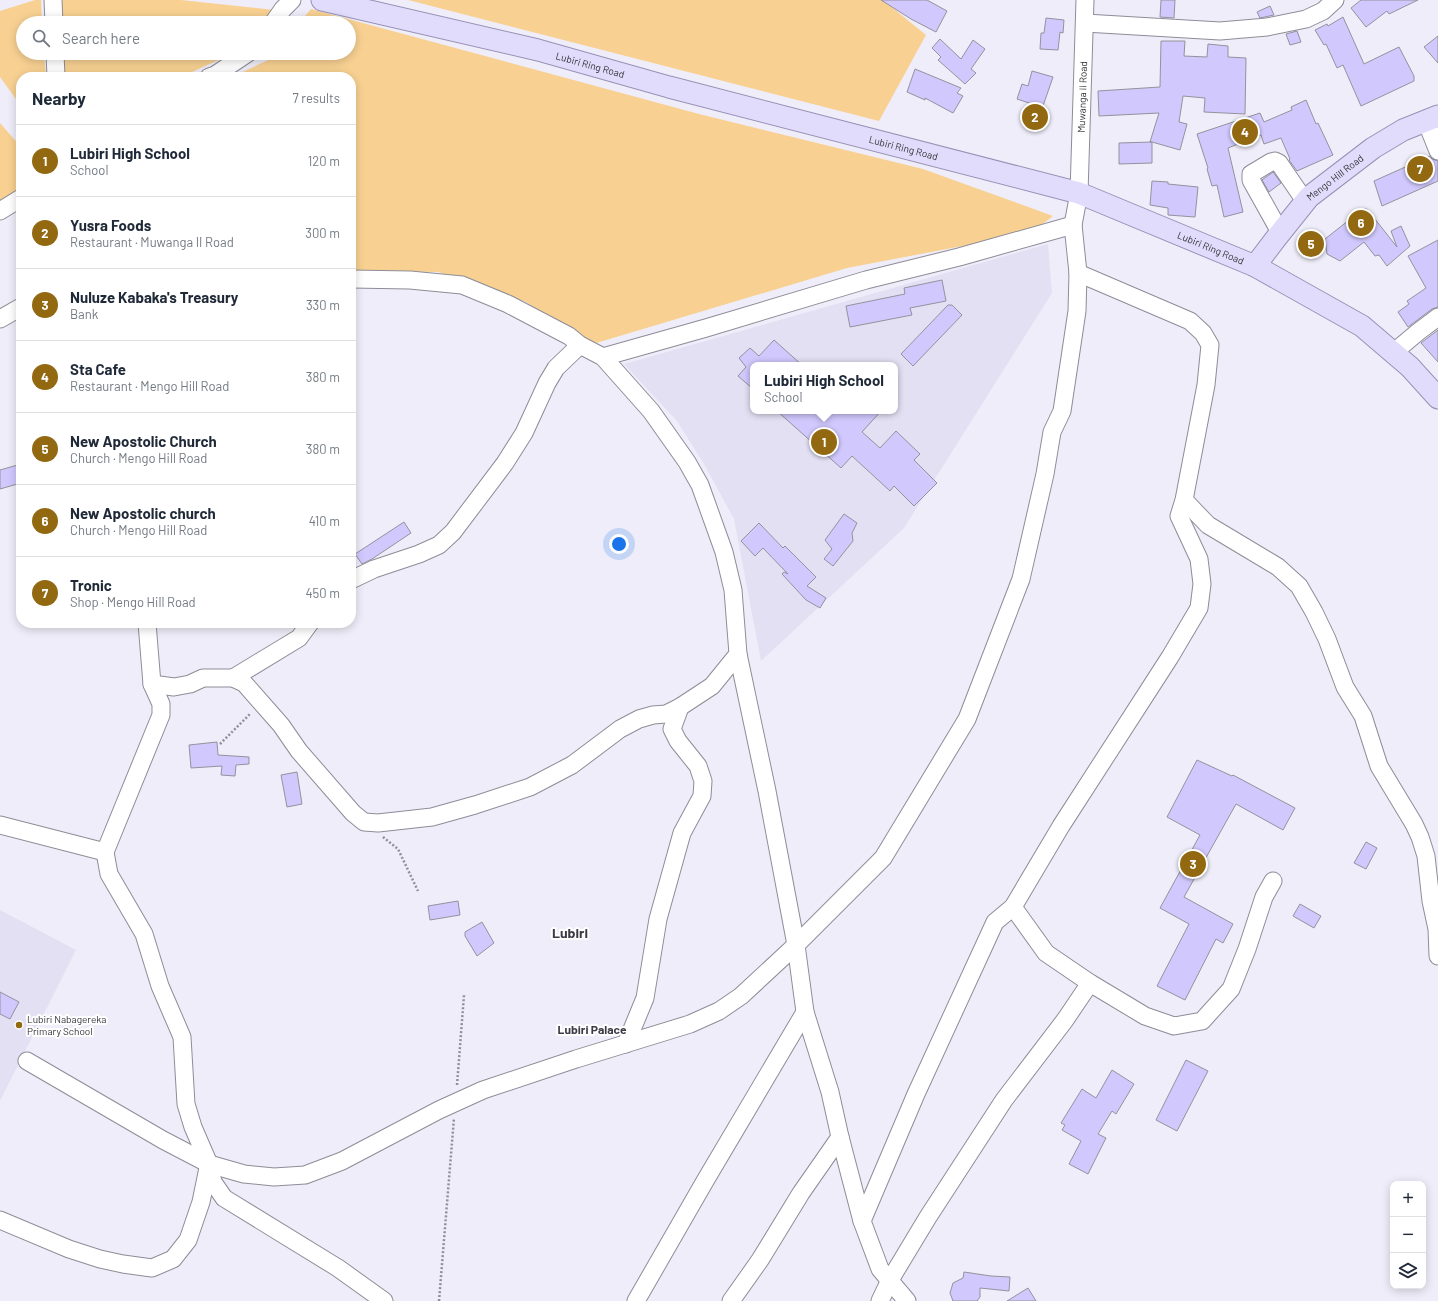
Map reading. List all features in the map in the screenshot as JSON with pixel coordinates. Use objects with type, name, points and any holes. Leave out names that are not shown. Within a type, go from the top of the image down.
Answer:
[{"type":"main road","name":"Lubiri Ring Road","points":[[322,0],[538,50],[669,87],[1079,193],[1255,266],[1362,326],[1410,367],[1438,398]]},
{"type":"main road","name":"Mengo Hill Road","points":[[1255,266],[1305,201],[1373,148],[1403,130],[1432,119]]},
{"type":"street","points":[[53,0],[54,16]]},
{"type":"street","name":"Muwanga II Road","points":[[27,1061],[163,1140],[209,1164],[244,1174],[274,1177],[305,1175],[342,1161],[439,1110],[483,1090],[576,1059],[690,1024],[719,1011],[741,996],[796,945],[883,858],[967,719],[1021,579],[1045,474],[1052,432],[1062,411],[1077,311],[1078,273],[1073,224],[1079,193],[1085,0]]},
{"type":"street","points":[[1085,23],[1220,31],[1267,27],[1306,19],[1323,11],[1336,0]]},
{"type":"street","points":[[279,16],[288,4]]},
{"type":"street","points":[[55,60],[56,72]]},
{"type":"street","points":[[220,72],[238,60]]},
{"type":"street","points":[[1432,119],[1438,151]]},
{"type":"street","points":[[1280,232],[1250,180],[1251,174],[1274,161],[1278,163],[1305,201]]},
{"type":"street","points":[[0,211],[16,201]]},
{"type":"street","points":[[603,357],[714,326],[866,280],[959,258],[1073,224]]},
{"type":"street","points":[[862,1222],[916,1094],[995,922],[1013,907],[1061,826],[1170,657],[1199,608],[1202,584],[1199,559],[1179,516],[1184,500],[1206,385],[1210,345],[1203,332],[1190,321],[1078,273]]},
{"type":"street","points":[[356,279],[410,280],[462,285],[508,304],[569,336],[580,345],[603,357],[651,411],[687,462],[700,486],[724,552],[734,590],[738,654],[767,791],[796,945],[805,1012],[830,1092],[862,1222],[880,1269],[907,1301]]},
{"type":"street","points":[[0,319],[16,310]]},
{"type":"street","points":[[1393,353],[1438,317]]},
{"type":"street","points":[[356,578],[374,569],[439,545],[453,532],[505,463],[524,433],[547,383],[556,368],[580,345]]},
{"type":"street","points":[[1184,500],[1208,525],[1278,567],[1298,586],[1314,612],[1327,639],[1345,687],[1363,716],[1379,766],[1414,824],[1420,837],[1426,856],[1431,901],[1437,929],[1438,956]]},
{"type":"street","points":[[147,628],[152,684],[161,704],[162,715],[105,852],[109,874],[144,934],[160,986],[182,1037],[186,1104],[193,1126],[209,1164],[212,1182],[224,1198],[338,1268],[384,1301]]},
{"type":"street","points":[[234,678],[299,638],[306,628]]},
{"type":"street","points":[[152,684],[174,687],[190,684],[203,678],[234,678],[244,683],[262,702],[281,725],[299,751],[353,813],[364,822],[378,823],[432,816],[475,805],[530,786],[572,765],[620,729],[639,719],[653,715],[666,714],[680,707],[712,686],[738,654]]},
{"type":"street","points":[[626,1044],[645,998],[658,919],[682,833],[702,796],[703,782],[698,766],[678,741],[672,729],[680,707]]},
{"type":"street","points":[[0,825],[105,852]]},
{"type":"street","points":[[1013,907],[1046,953],[1090,983],[1145,1016],[1174,1026],[1202,1021],[1231,988],[1248,949],[1264,897],[1273,882]]},
{"type":"street","points":[[880,1301],[890,1280],[928,1217],[1004,1100],[1065,1020],[1090,983]]},
{"type":"street","points":[[636,1301],[805,1012]]},
{"type":"street","points":[[731,1301],[760,1260],[800,1193],[840,1137]]},
{"type":"street","points":[[0,1220],[69,1250],[123,1264],[152,1268],[173,1259],[188,1240],[201,1202],[209,1164]]},
{"type":"path","points":[[220,744],[262,702]]},
{"type":"path","points":[[364,822],[398,849],[418,891]]},
{"type":"path","points":[[457,1089],[464,995]]},
{"type":"path","points":[[439,1301],[455,1113]]},
{"type":"shaded area","points":[[35,0],[41,0],[42,16],[16,16],[16,60],[45,60],[46,72],[16,72],[16,99],[0,77],[0,11]]},
{"type":"shaded area","points":[[58,0],[181,0],[275,10],[271,16],[59,16]]},
{"type":"shaded area","points":[[408,0],[883,0],[926,35],[879,121]]},
{"type":"shaded area","points":[[311,9],[337,16],[305,16]]},
{"type":"shaded area","points":[[356,21],[699,114],[923,169],[1053,216],[1031,233],[847,268],[593,344],[526,302],[438,272],[356,271],[356,72],[243,72],[268,60],[356,60]]},
{"type":"shaded area","points":[[62,60],[219,60],[192,72],[63,72]]},
{"type":"shaded area","points":[[0,123],[16,141],[16,192],[0,203]]},
{"type":"shaded area","points":[[1048,244],[1052,293],[904,528],[761,661],[734,519],[704,464],[677,421],[624,364]]},
{"type":"shaded area","name":"Lubiri Nabagereka Primary School","points":[[0,910],[76,950],[0,1101]]},
{"type":"building","points":[[881,0],[927,0],[947,11],[936,32],[911,19]]},
{"type":"building","points":[[1161,0],[1175,0],[1174,18],[1160,17]]},
{"type":"building","points":[[1361,0],[1418,0],[1389,14],[1387,11],[1366,27],[1351,8]]},
{"type":"building","points":[[1270,6],[1274,15],[1260,18],[1257,12]]},
{"type":"building","points":[[1343,17],[1364,64],[1399,47],[1414,76],[1414,81],[1361,106],[1343,65],[1337,68],[1326,44],[1324,45],[1315,30],[1327,24],[1328,26]]},
{"type":"building","points":[[1046,18],[1064,20],[1063,33],[1060,32],[1058,50],[1040,49],[1041,33],[1044,33]]},
{"type":"building","points":[[1297,31],[1301,42],[1290,45],[1286,34]]},
{"type":"building","points":[[1438,36],[1438,63],[1424,47]]},
{"type":"building","points":[[940,39],[961,59],[973,40],[985,49],[971,69],[976,73],[965,84],[938,60],[941,57],[932,48]]},
{"type":"building","points":[[1161,41],[1185,41],[1184,56],[1207,57],[1208,44],[1228,46],[1228,57],[1246,58],[1245,114],[1204,112],[1205,98],[1183,96],[1179,122],[1187,124],[1180,150],[1150,142],[1159,113],[1099,116],[1098,91],[1160,87]]},
{"type":"building","points":[[915,69],[961,88],[957,93],[963,96],[953,113],[925,98],[925,100],[907,92]]},
{"type":"building","points":[[1032,71],[1053,77],[1043,106],[1038,104],[1038,106],[1017,99],[1022,84],[1028,86]]},
{"type":"building","points":[[1306,100],[1316,124],[1318,123],[1333,155],[1297,171],[1289,160],[1290,159],[1281,138],[1264,144],[1261,135],[1228,148],[1243,212],[1224,217],[1217,185],[1212,186],[1197,134],[1260,113],[1264,122],[1292,110],[1291,107]]},
{"type":"building","points":[[1152,142],[1152,163],[1119,164],[1119,143]]},
{"type":"building","points":[[1430,156],[1432,159],[1438,161],[1438,181],[1382,206],[1374,181]]},
{"type":"building","points":[[1273,172],[1281,183],[1269,192],[1262,180]]},
{"type":"building","points":[[1152,181],[1198,187],[1195,217],[1168,215],[1168,208],[1150,205]]},
{"type":"building","points":[[1363,209],[1367,209],[1397,247],[1391,231],[1401,226],[1410,246],[1387,266],[1379,255],[1375,256],[1364,242],[1340,261],[1327,254],[1325,239]]},
{"type":"building","points":[[1438,240],[1438,307],[1432,309],[1408,327],[1398,312],[1409,304],[1407,301],[1426,288],[1408,256]]},
{"type":"building","points":[[942,280],[946,301],[910,308],[912,315],[850,327],[846,306],[905,294],[904,288]]},
{"type":"building","points":[[948,305],[952,305],[962,315],[913,366],[901,354]]},
{"type":"building","points":[[1438,330],[1438,362],[1421,343]]},
{"type":"building","points":[[774,340],[799,362],[750,362],[750,386],[738,376],[746,367],[739,358],[750,348],[759,356]]},
{"type":"building","points":[[780,414],[878,414],[862,432],[880,448],[896,431],[920,454],[914,460],[937,483],[914,506],[894,486],[890,491],[852,456],[841,468]]},
{"type":"building","points":[[16,465],[16,484],[0,489],[0,470]]},
{"type":"building","points":[[844,514],[857,523],[852,533],[853,541],[833,566],[824,559],[832,549],[825,540]]},
{"type":"building","points":[[404,522],[411,533],[362,564],[356,553]]},
{"type":"building","points":[[759,523],[783,548],[785,546],[816,577],[807,586],[826,598],[820,608],[806,600],[782,574],[784,572],[788,574],[763,548],[755,556],[741,541]]},
{"type":"building","points":[[217,742],[218,755],[249,757],[249,764],[236,765],[235,776],[221,775],[222,766],[191,768],[189,745]]},
{"type":"building","points":[[1197,760],[1232,776],[1233,775],[1295,808],[1283,830],[1236,804],[1184,897],[1233,924],[1223,943],[1216,939],[1185,1000],[1157,986],[1189,924],[1160,908],[1200,835],[1167,817]]},
{"type":"building","points":[[297,772],[302,804],[287,807],[281,775]]},
{"type":"building","points":[[1366,842],[1377,848],[1366,869],[1354,863]]},
{"type":"building","points":[[458,901],[460,915],[430,920],[428,906]]},
{"type":"building","points":[[1300,904],[1321,916],[1314,928],[1293,916]]},
{"type":"building","points":[[482,922],[494,943],[477,956],[465,936],[465,932]]},
{"type":"building","points":[[0,992],[19,1002],[10,1019],[0,1014]]},
{"type":"building","points":[[1186,1060],[1208,1071],[1177,1131],[1156,1120]]},
{"type":"building","points":[[1112,1070],[1134,1084],[1116,1114],[1112,1111],[1098,1134],[1106,1138],[1088,1174],[1069,1164],[1081,1141],[1062,1130],[1065,1125],[1061,1123],[1082,1089],[1096,1098]]},
{"type":"building","points":[[964,1272],[1010,1277],[1009,1291],[980,1288],[980,1297],[977,1301],[953,1301],[950,1293],[953,1283],[963,1278]]},
{"type":"building","points":[[1028,1288],[1036,1301],[1007,1301]]},
{"type":"place","name":"Yusra Foods","points":[[1035,117]]},
{"type":"place","name":"Sta Cafe","points":[[1245,132]]},
{"type":"place","name":"Tronic","points":[[1420,169]]},
{"type":"place","name":"New Apostolic church","points":[[1361,223]]},
{"type":"place","name":"New Apostolic Church","points":[[1311,244]]},
{"type":"place","name":"Lubiri High School","points":[[824,442]]},
{"type":"place","name":"Nuluze Kabaka's Treasury","points":[[1193,864]]},
{"type":"place","name":"Lubiri Nabagereka Primary School","points":[[19,1025]]},
{"type":"district","name":"Lubiri","points":[[570,933]]},
{"type":"district","name":"Lubiri Palace","points":[[592,1030]]}]
